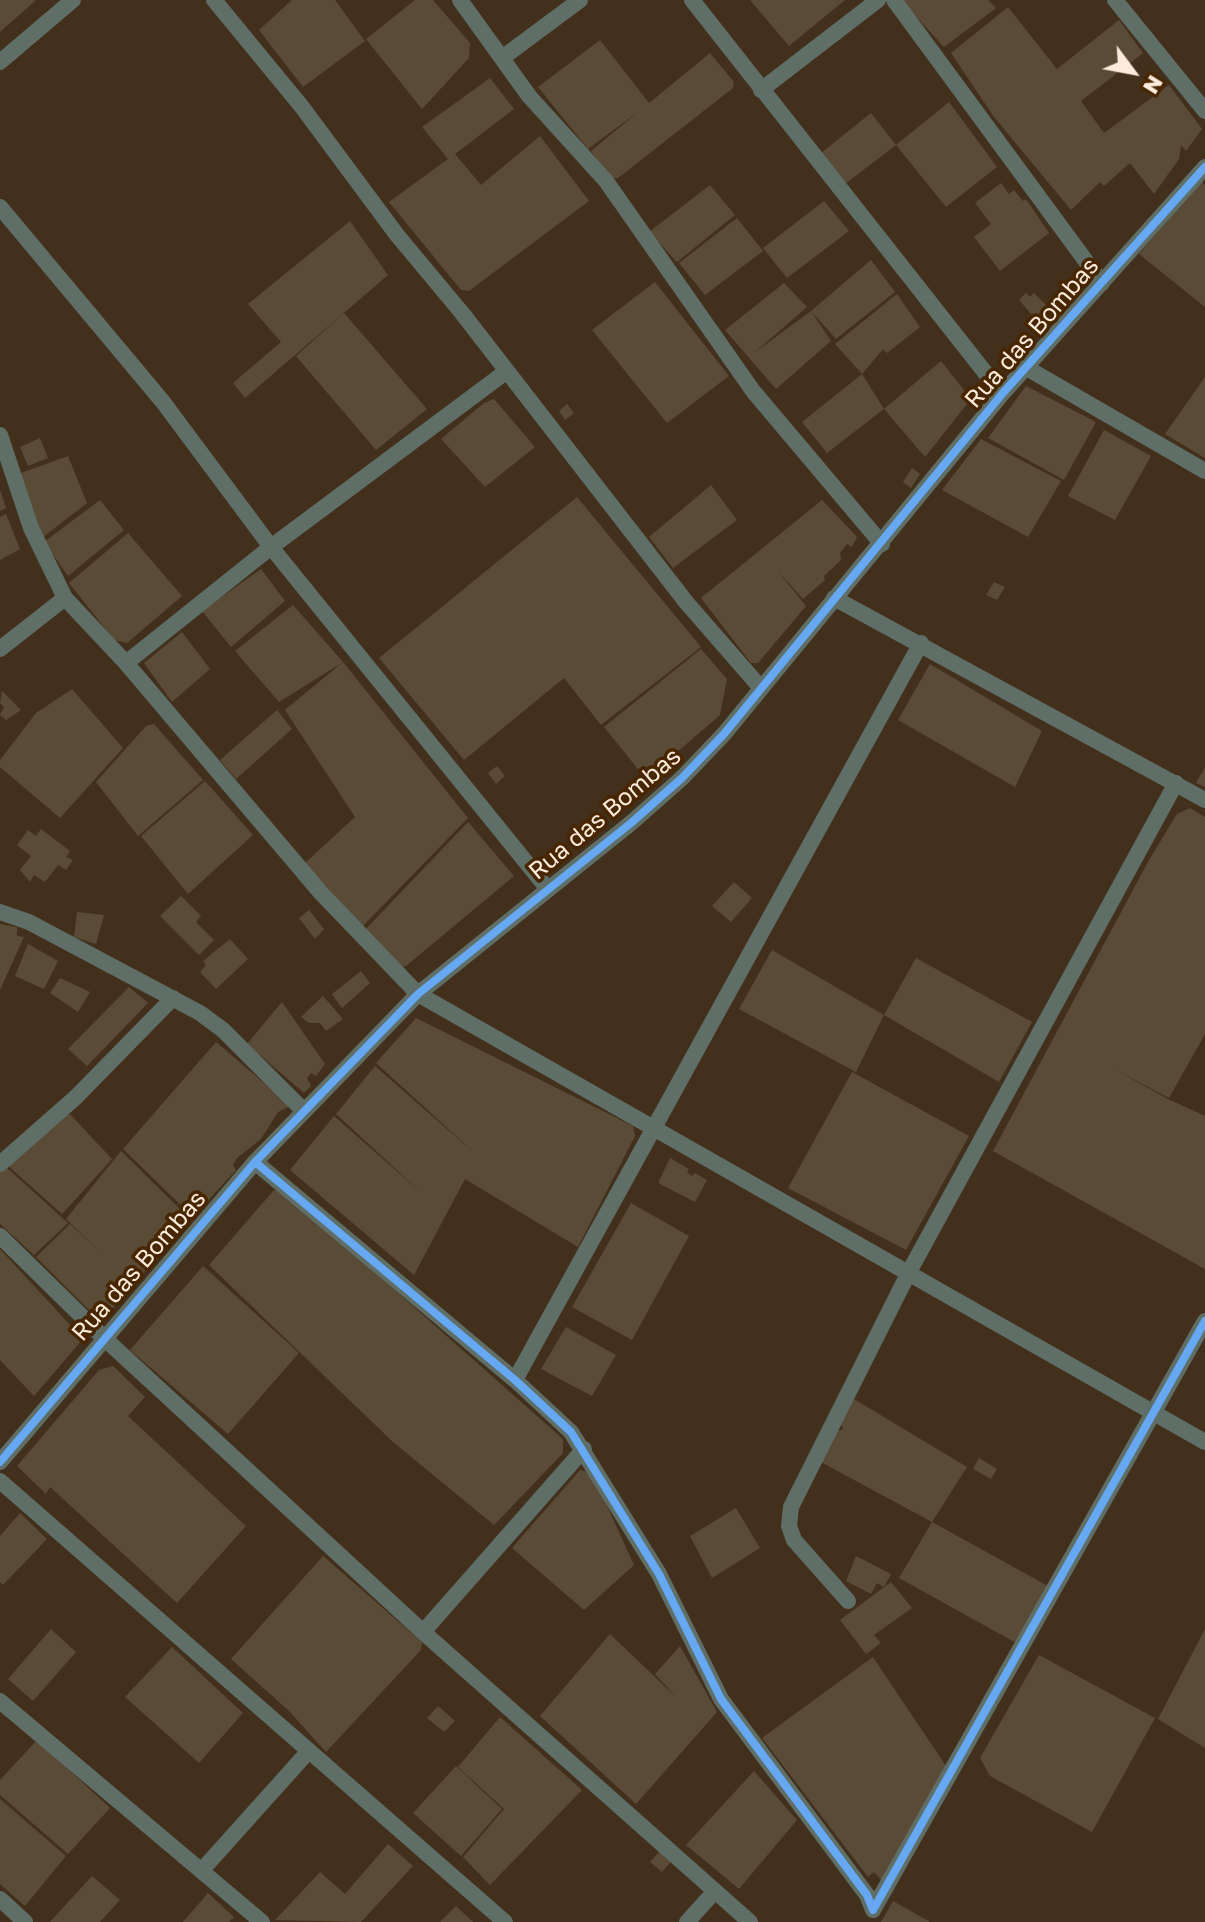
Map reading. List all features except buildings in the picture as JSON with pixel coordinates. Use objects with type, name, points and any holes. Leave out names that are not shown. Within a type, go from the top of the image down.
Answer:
[{"type":"street","points":[[0,62],[73,0]]},
{"type":"street","points":[[214,0],[686,602],[760,687]]},
{"type":"street","points":[[460,0],[529,96],[606,181],[753,391],[882,544]]},
{"type":"street","points":[[502,58],[580,0]]},
{"type":"street","points":[[692,0],[1002,394]]},
{"type":"street","points":[[761,90],[878,0]]},
{"type":"street","points":[[894,0],[1102,283]]},
{"type":"street","points":[[1115,0],[1205,111]]},
{"type":"street","name":"Rua das Bombas","points":[[0,1462],[255,1162],[418,994],[682,778],[724,734],[1002,394],[1205,167]]},
{"type":"street","points":[[0,207],[163,402],[271,547],[547,888]]},
{"type":"street","points":[[1025,367],[1205,471]]},
{"type":"street","points":[[126,663],[271,547],[507,371]]},
{"type":"street","points":[[0,435],[31,528],[65,598],[126,663],[321,893],[418,994],[1205,1442]]},
{"type":"street","points":[[0,649],[65,598]]},
{"type":"street","points":[[834,598],[1205,800]]},
{"type":"street","points":[[515,1380],[921,643]]},
{"type":"street","points":[[848,1601],[794,1540],[789,1526],[791,1507],[909,1272],[1176,783]]},
{"type":"street","points":[[0,912],[29,922],[173,998],[223,1030],[304,1111]]},
{"type":"street","points":[[0,1164],[76,1097],[173,998]]},
{"type":"street","points":[[255,1162],[515,1380],[571,1432],[659,1574],[721,1699],[867,1895],[870,1916]]},
{"type":"street","points":[[0,1236],[104,1338],[423,1632],[750,1922]]},
{"type":"street","points":[[870,1916],[1205,1321]]},
{"type":"street","points":[[423,1632],[584,1449]]},
{"type":"street","points":[[0,1481],[221,1672],[307,1753],[505,1922]]},
{"type":"street","points":[[2,1706],[262,1922]]},
{"type":"street","points":[[202,1870],[307,1753]]},
{"type":"street","points":[[687,1922],[715,1891]]},
{"type":"street","points":[[0,1899],[25,1922]]},
{"type":"cycle path","points":[[0,1462],[255,1162],[418,994],[631,823],[682,778],[724,734],[1002,394],[1205,167]]},
{"type":"cycle path","points":[[255,1162],[515,1380],[571,1432],[659,1574],[721,1699],[867,1895],[873,1910],[1205,1321]]}]
